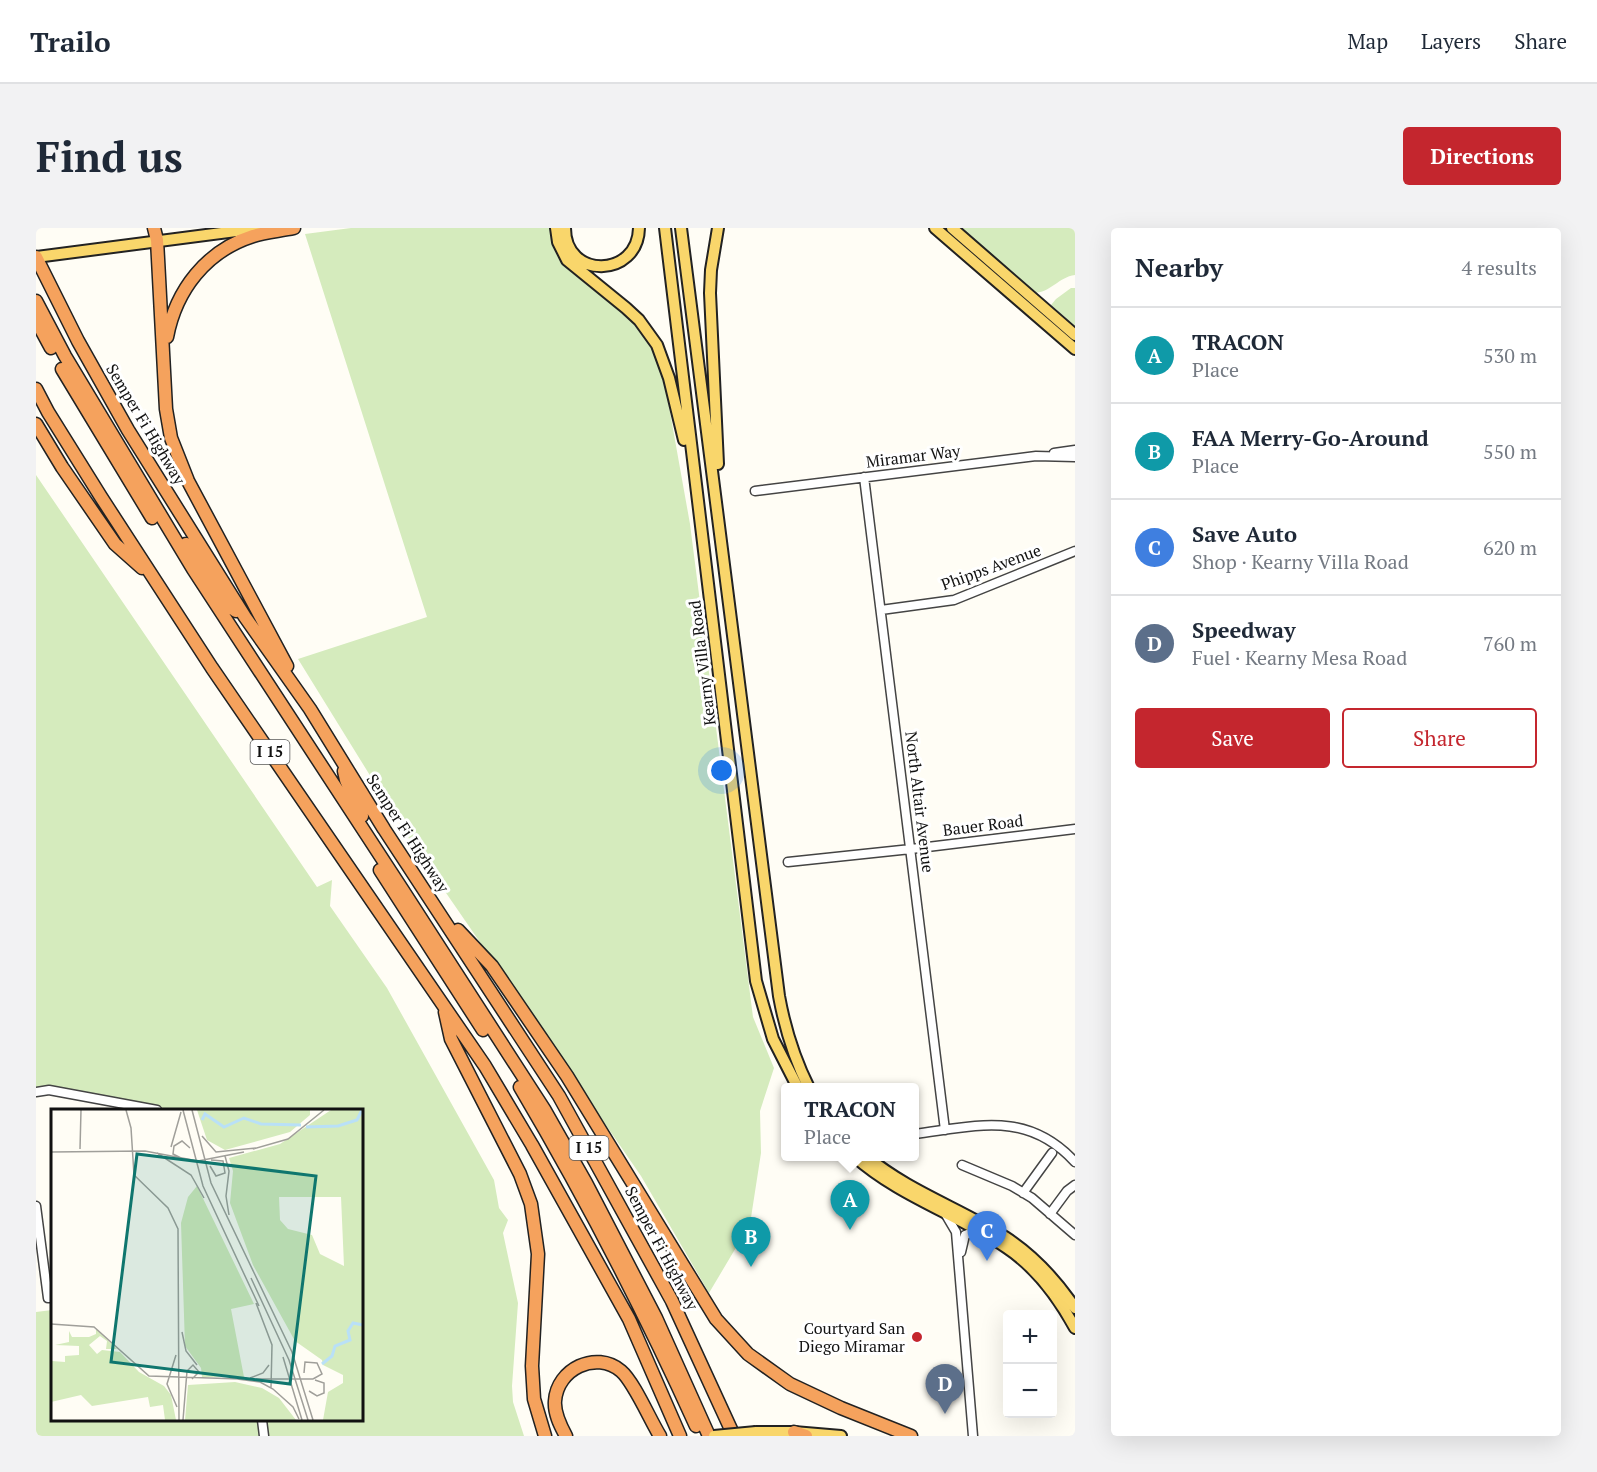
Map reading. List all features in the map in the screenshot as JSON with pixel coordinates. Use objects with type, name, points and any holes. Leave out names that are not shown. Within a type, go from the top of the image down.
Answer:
[{"type":"highway","points":[[164,353],[174,311],[198,270],[234,244],[253,236],[294,228]]},
{"type":"highway","points":[[156,234],[166,409],[171,438],[188,481],[310,710]]},
{"type":"highway","name":"Semper Fi Highway","points":[[36,257],[78,341],[128,430],[245,617],[310,710],[578,1129],[672,1301],[736,1436]]},
{"type":"highway","points":[[36,301],[65,356],[193,570],[544,1109],[586,1183],[656,1318],[709,1436]]},
{"type":"highway","points":[[36,320],[128,480],[511,1071],[604,1236],[651,1328],[700,1436]]},
{"type":"highway","name":"I 15","points":[[36,389],[53,421],[212,669],[485,1066],[629,1319],[680,1436]]},
{"type":"highway","points":[[36,424],[62,467],[115,544],[154,579]]},
{"type":"highway","points":[[138,479],[150,491],[229,606],[245,617]]},
{"type":"highway","points":[[342,760],[346,780],[356,805],[377,840],[390,870]]},
{"type":"highway","points":[[435,905],[492,966],[567,1076],[716,1319],[748,1354],[790,1384],[841,1408],[911,1436]]},
{"type":"highway","points":[[443,1003],[451,1039],[520,1174],[531,1204],[538,1254],[532,1366],[534,1399],[545,1436]]},
{"type":"highway","points":[[566,1436],[557,1419],[554,1402],[557,1387],[568,1373],[578,1366],[596,1362],[608,1364],[622,1372],[660,1436]]},
{"type":"main road","points":[[36,257],[156,234],[260,228]]},
{"type":"main road","points":[[556,228],[558,242],[567,260],[639,320],[657,345],[669,378],[685,443],[691,450]]},
{"type":"main road","points":[[564,231],[569,249],[578,259],[592,266],[604,267],[615,264],[627,256],[638,238],[639,228]]},
{"type":"main road","name":"Kearny Villa Road","points":[[665,228],[756,981],[773,1039],[795,1083]]},
{"type":"main road","points":[[681,228],[716,488],[779,996],[786,1032],[806,1083]]},
{"type":"main road","points":[[716,488],[718,469],[710,293],[711,270],[718,228]]},
{"type":"main road","points":[[935,228],[1075,349]]},
{"type":"main road","points":[[952,228],[1075,335]]},
{"type":"main road","points":[[862,1161],[898,1189],[1007,1248],[1033,1270],[1054,1294],[1075,1328]]},
{"type":"main road","points":[[873,1161],[900,1182],[1018,1246],[1052,1277],[1075,1308]]},
{"type":"main road","points":[[714,1436],[756,1432],[841,1436]]},
{"type":"street","points":[[1036,456],[1075,450]]},
{"type":"street","name":"Miramar Way","points":[[754,491],[1036,456],[1075,458]]},
{"type":"street","name":"North Altair Avenue","points":[[864,477],[945,1130]]},
{"type":"street","name":"Phipps Avenue","points":[[881,610],[954,600],[1075,551]]},
{"type":"street","name":"Bauer Road","points":[[788,862],[1075,829]]},
{"type":"street","points":[[36,1092],[49,1090],[153,1109]]},
{"type":"street","points":[[919,1133],[991,1125],[1028,1130],[1060,1146],[1075,1162]]},
{"type":"street","points":[[1023,1193],[1052,1153]]},
{"type":"street","points":[[962,1165],[1012,1186],[1075,1235]]},
{"type":"street","points":[[1050,1214],[1067,1191],[1075,1185]]},
{"type":"street","points":[[36,1206],[48,1298],[51,1298]]},
{"type":"street","points":[[946,1215],[956,1232],[960,1262],[973,1436]]},
{"type":"street","points":[[960,1262],[965,1235],[975,1231],[983,1233]]},
{"type":"street","points":[[262,1421],[264,1436]]},
{"type":"green space","points":[[351,228],[552,228],[557,255],[643,332],[663,373],[690,524],[753,1017],[774,1068],[760,1111],[761,1153],[750,1224],[709,1293],[641,1176],[413,845],[298,659],[427,617],[305,234]]},
{"type":"green space","points":[[957,228],[1075,228],[1075,275],[1069,276],[1044,291],[1032,293]]},
{"type":"green space","points":[[1071,288],[1075,288],[1075,326],[1051,305]]},
{"type":"green space","points":[[36,475],[317,887],[332,880],[330,906],[387,988],[494,1180],[499,1208],[508,1220],[503,1233],[518,1303],[512,1386],[513,1402],[524,1436],[36,1436],[36,1312],[51,1310],[51,1421],[363,1421],[363,1109],[152,1109],[49,1090],[36,1092]]},
{"type":"place","name":"TRACON","points":[[850,1230]]},
{"type":"place","name":"Save Auto","points":[[987,1261]]},
{"type":"place","name":"FAA Merry-Go-Around","points":[[751,1267]]},
{"type":"place","name":"Courtyard San Diego Miramar","points":[[917,1337]]},
{"type":"place","name":"Speedway","points":[[945,1414]]}]
